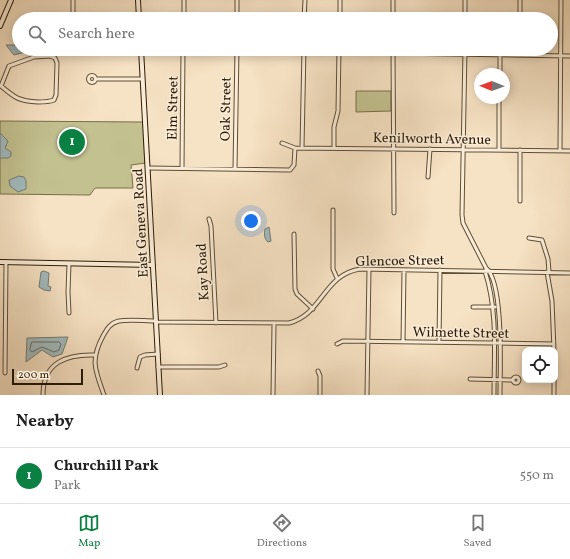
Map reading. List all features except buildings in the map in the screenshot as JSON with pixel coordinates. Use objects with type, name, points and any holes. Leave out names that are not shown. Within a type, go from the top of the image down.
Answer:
[{"type":"main road","points":[[0,26],[11,0]]},
{"type":"main road","points":[[138,0],[139,12]]},
{"type":"main road","name":"East Geneva Road","points":[[141,56],[160,395]]},
{"type":"main road","points":[[0,262],[153,265]]},
{"type":"street","points":[[73,0],[73,12]]},
{"type":"street","points":[[184,0],[184,12]]},
{"type":"street","points":[[237,0],[237,12]]},
{"type":"street","points":[[304,12],[305,0]]},
{"type":"street","points":[[340,0],[340,12]]},
{"type":"street","points":[[393,0],[393,12]]},
{"type":"street","points":[[465,0],[465,12]]},
{"type":"street","points":[[520,0],[520,12]]},
{"type":"street","points":[[560,151],[561,0]]},
{"type":"street","name":"Elm Street","points":[[182,168],[183,56]]},
{"type":"street","name":"Oak Street","points":[[235,169],[237,56]]},
{"type":"street","points":[[302,147],[304,56]]},
{"type":"street","points":[[334,147],[334,128],[338,111],[339,56]]},
{"type":"street","points":[[393,56],[394,212]]},
{"type":"street","points":[[465,56],[463,223],[486,268],[490,271],[498,306],[500,395]]},
{"type":"street","points":[[500,56],[500,68]]},
{"type":"street","points":[[558,56],[570,56]]},
{"type":"street","points":[[37,57],[55,58],[57,63],[56,95],[54,100],[49,102],[22,101],[15,98],[0,86],[9,66],[15,62],[37,57]]},
{"type":"street","points":[[96,79],[142,79]]},
{"type":"street","points":[[499,150],[500,104]]},
{"type":"street","points":[[148,168],[292,169],[295,148],[282,143]]},
{"type":"street","name":"Kenilworth Avenue","points":[[295,148],[334,147],[570,151]]},
{"type":"street","points":[[428,177],[430,149]]},
{"type":"street","points":[[520,150],[520,201]]},
{"type":"street","points":[[334,210],[333,269],[337,278]]},
{"type":"street","name":"Kay Road","points":[[208,219],[211,226],[216,323]]},
{"type":"street","points":[[294,234],[294,289],[297,294],[313,309]]},
{"type":"street","points":[[529,238],[542,240],[548,259],[547,272],[552,302],[554,344]]},
{"type":"street","points":[[5,373],[6,262]]},
{"type":"street","points":[[69,264],[68,292],[70,313]]},
{"type":"street","points":[[367,395],[369,269]]},
{"type":"street","name":"Glencoe Street","points":[[95,355],[110,325],[121,321],[274,324],[296,321],[313,309],[327,288],[337,278],[353,271],[369,269],[570,273]]},
{"type":"street","points":[[403,342],[404,270]]},
{"type":"street","points":[[439,342],[440,270]]},
{"type":"street","points":[[485,271],[493,307],[494,395]]},
{"type":"street","points":[[473,307],[498,306]]},
{"type":"street","points":[[273,395],[274,324]]},
{"type":"street","name":"Wilmette Street","points":[[337,344],[343,341],[554,344]]},
{"type":"street","points":[[137,368],[140,357],[144,355],[158,354]]},
{"type":"street","points":[[43,395],[46,378],[55,365],[72,356],[95,355],[95,369],[104,395]]},
{"type":"street","points":[[158,367],[219,367],[225,365]]},
{"type":"street","points":[[318,371],[320,376],[320,395]]},
{"type":"street","points":[[470,379],[513,380]]},
{"type":"street","points":[[554,383],[554,395]]},
{"type":"shaded area","points":[[356,91],[391,91],[391,111],[356,112]]},
{"type":"shaded area","points":[[0,121],[144,122],[146,163],[131,165],[133,188],[95,188],[90,195],[0,194]]},
{"type":"water","points":[[6,45],[12,45],[12,52]]},
{"type":"water","points":[[0,133],[8,141],[5,148],[11,152],[11,156],[8,158],[0,158]]},
{"type":"water","points":[[61,134],[65,134],[67,135],[67,143],[61,144],[58,141],[58,137]]},
{"type":"water","points":[[19,176],[24,177],[26,181],[26,189],[18,192],[10,186],[9,180]]},
{"type":"water","points":[[269,227],[271,241],[268,242],[265,238],[264,232],[265,229]]},
{"type":"water","points":[[44,271],[49,273],[48,286],[51,287],[50,291],[39,287],[41,272]]},
{"type":"water","points":[[68,337],[62,354],[53,357],[42,350],[26,362],[27,338]]},
{"type":"place","name":"Churchill Park","points":[[72,142]]}]
